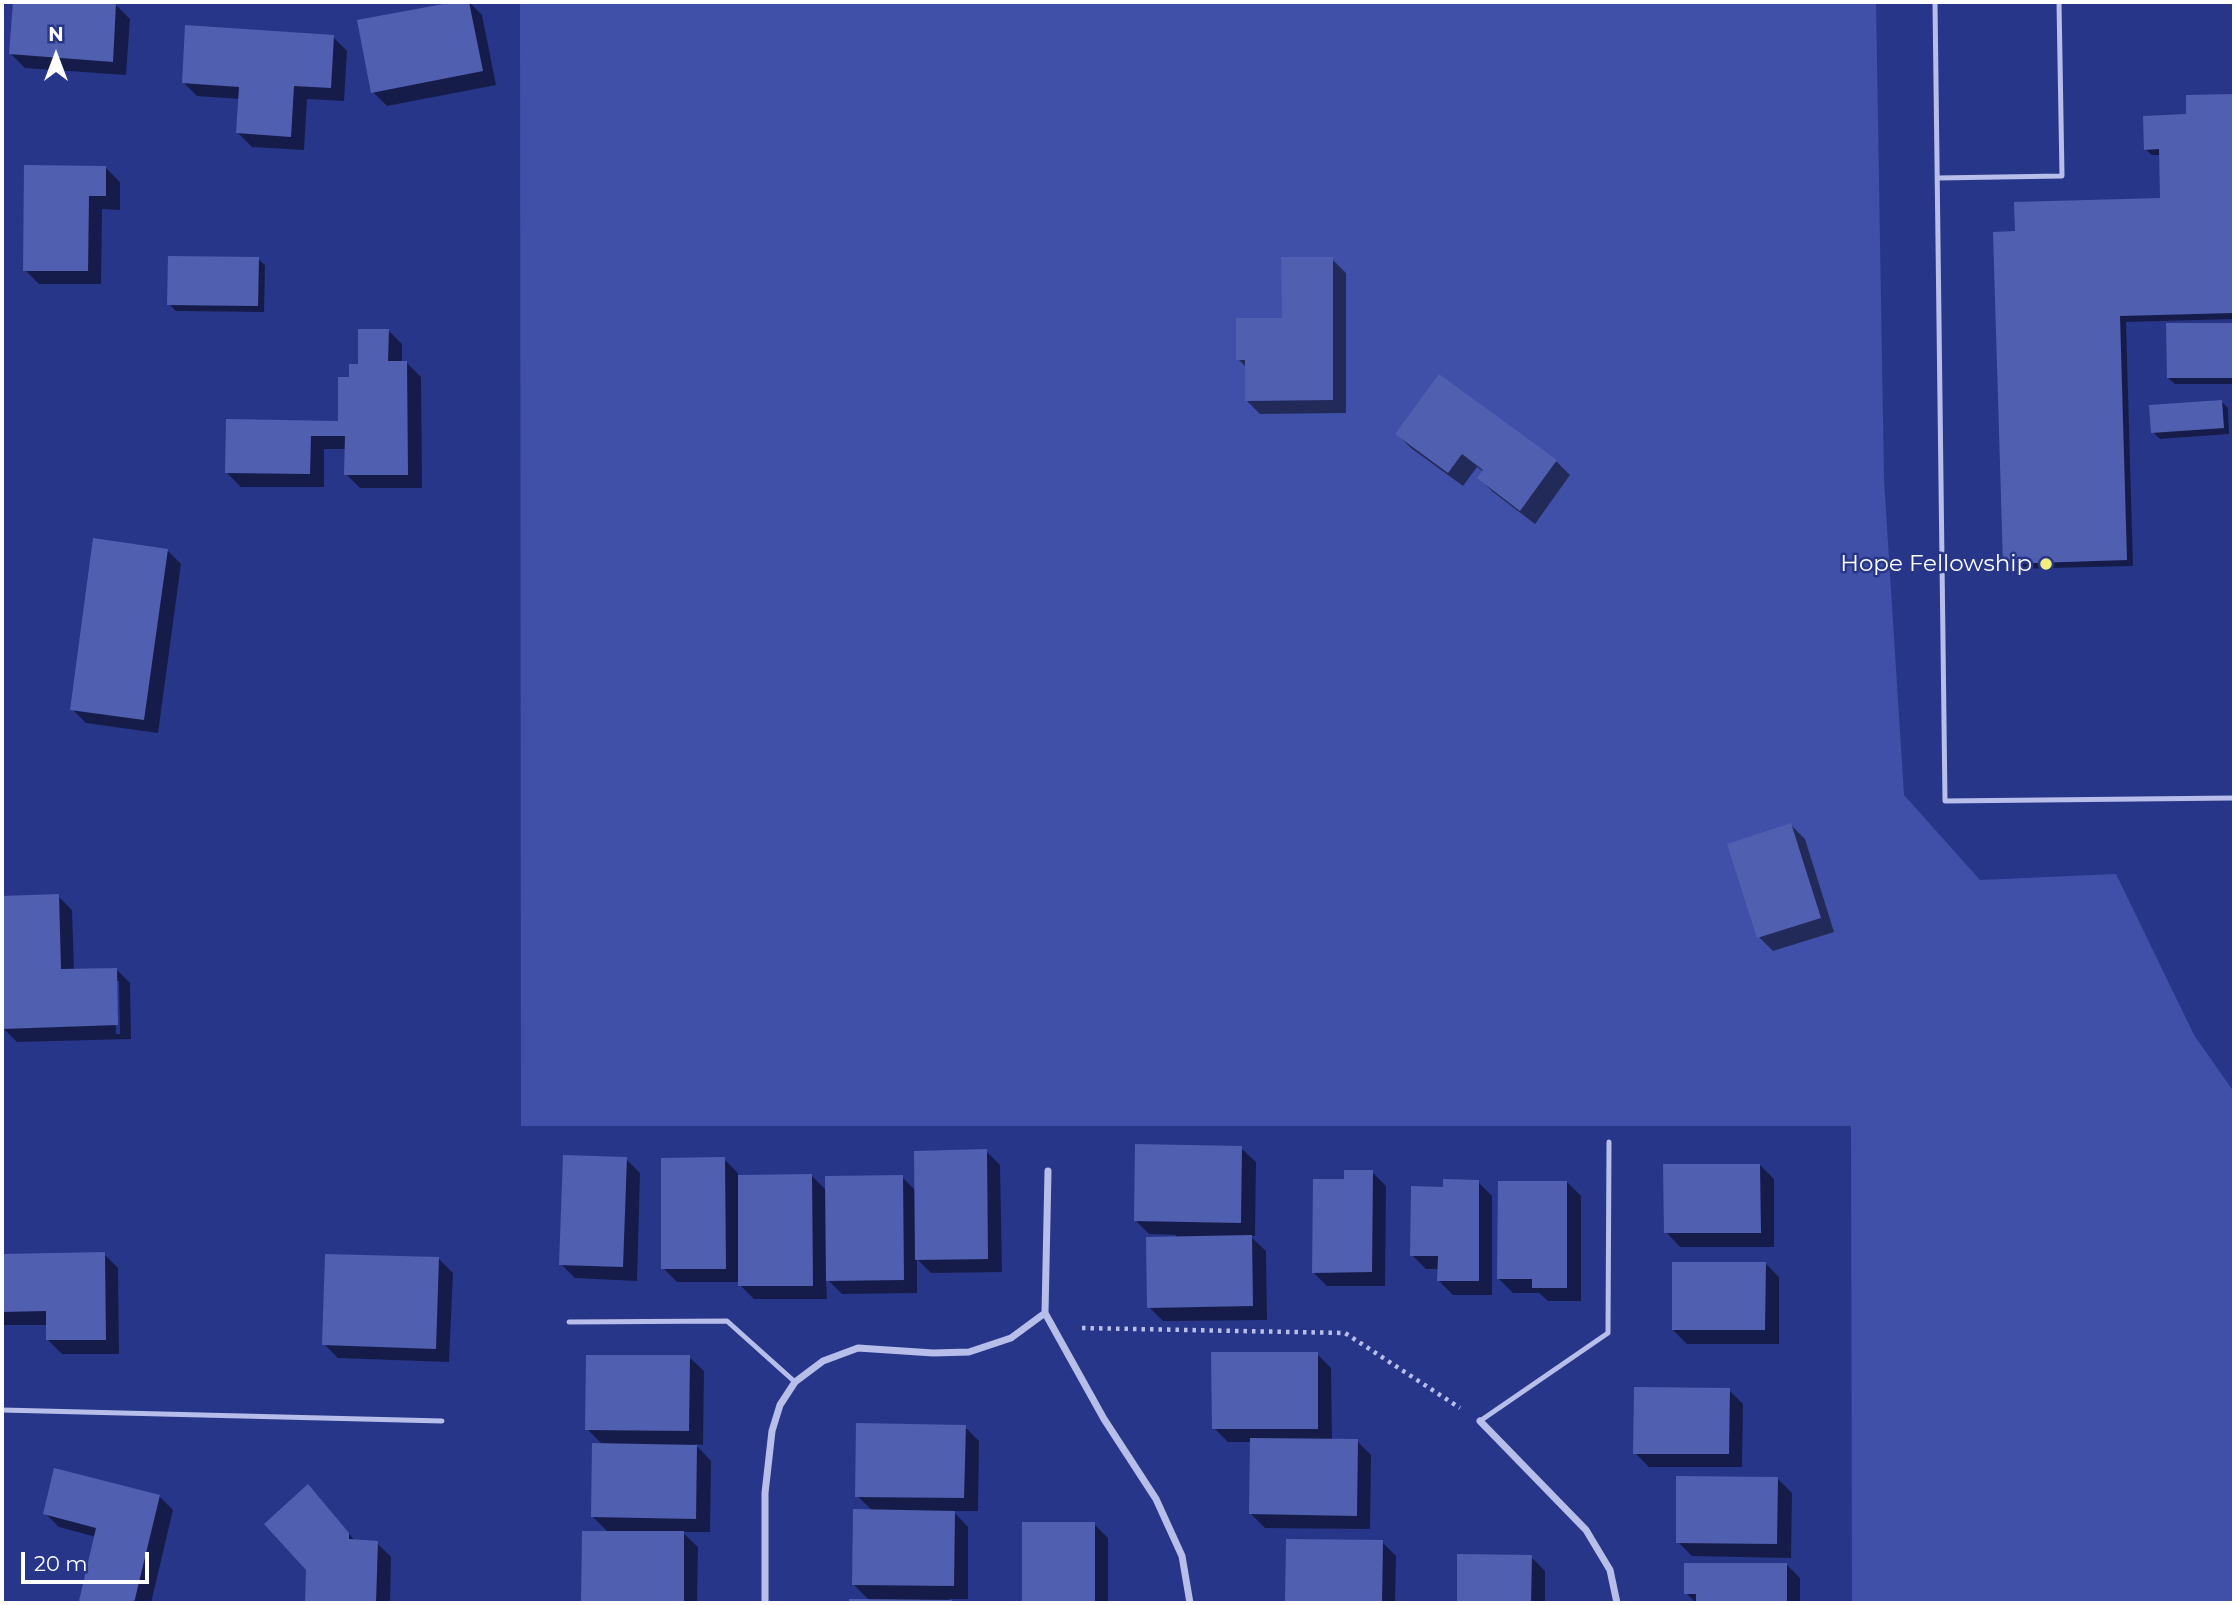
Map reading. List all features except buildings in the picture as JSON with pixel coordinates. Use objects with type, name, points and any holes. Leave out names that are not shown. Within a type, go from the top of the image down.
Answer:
[{"type":"street","points":[[1048,1171],[1045,1313],[1104,1419],[1156,1499],[1182,1556],[1190,1603]]},
{"type":"street","points":[[765,1603],[765,1493],[772,1431],[780,1405],[795,1382],[823,1361],[858,1348],[933,1353],[969,1352],[1011,1338],[1045,1313]]},
{"type":"street","points":[[1480,1421],[1586,1530],[1610,1570],[1617,1603]]},
{"type":"lane","points":[[1935,2],[1945,802],[2234,798]]},
{"type":"lane","points":[[1937,178],[2062,176],[2059,2]]},
{"type":"lane","points":[[1480,1421],[1608,1333],[1609,1142]]},
{"type":"lane","points":[[569,1322],[727,1321],[795,1382]]},
{"type":"lane","points":[[2,1410],[442,1421]]},
{"type":"path","points":[[1053,1328],[1345,1333],[1480,1421]]},
{"type":"shaded area","points":[[520,2],[1876,2],[1884,480],[1904,795],[1980,880],[2116,874],[2194,1035],[2234,1092],[2234,1603],[1852,1603],[1851,1126],[521,1126]]},
{"type":"place","name":"Hope Fellowship","points":[[2046,564]]}]
